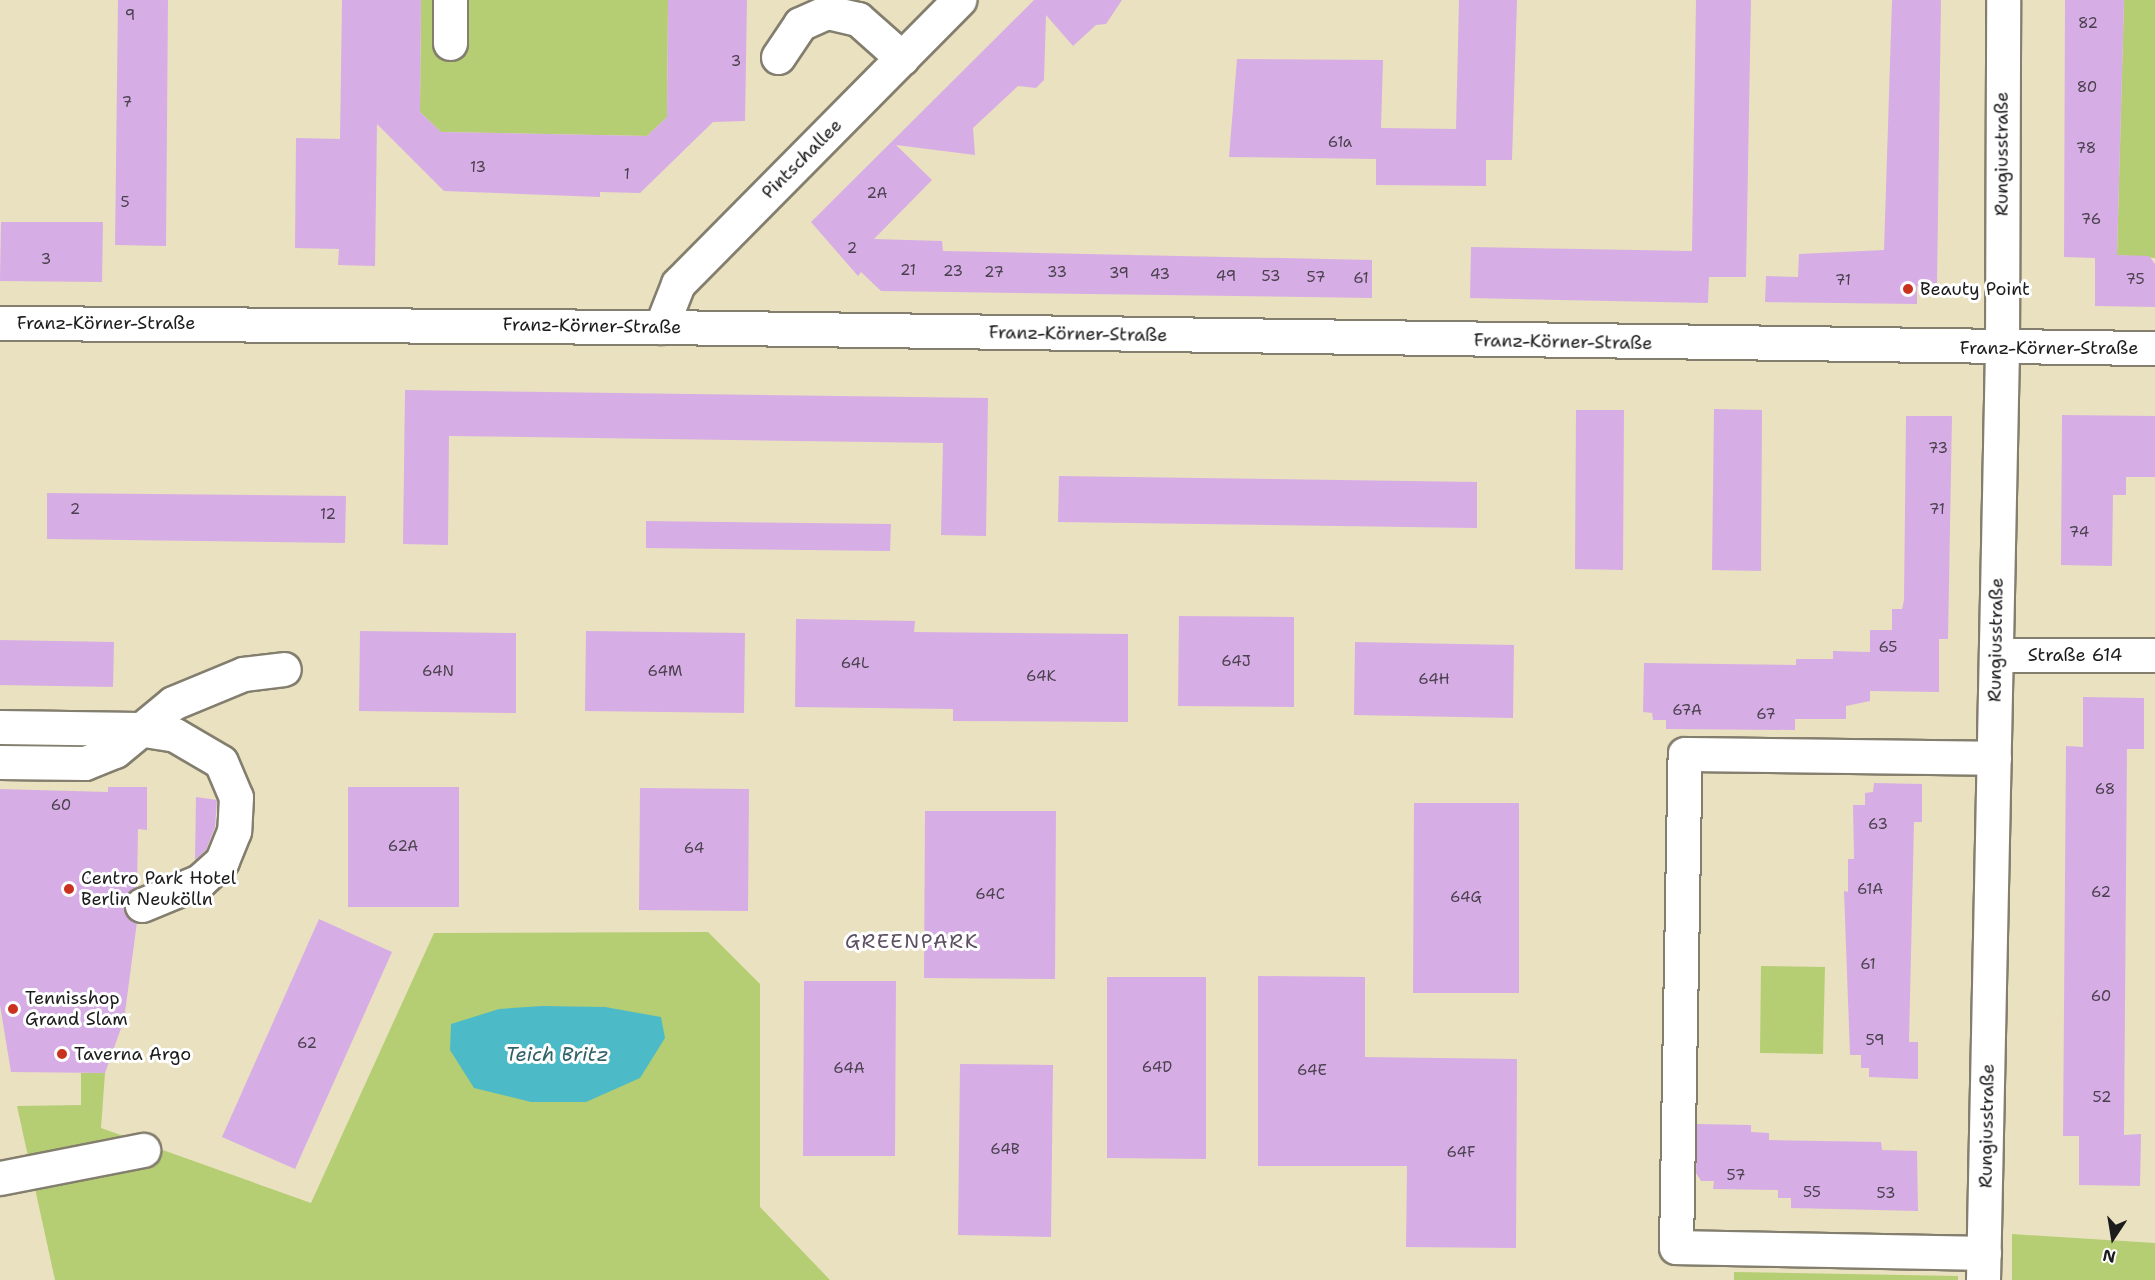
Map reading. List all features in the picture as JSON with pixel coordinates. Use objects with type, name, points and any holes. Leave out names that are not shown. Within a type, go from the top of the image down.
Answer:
[{"type":"street","points":[[450,0],[450,43]]},
{"type":"street","name":"Pintschallee","points":[[661,327],[678,284],[959,0]]},
{"type":"street","name":"Rungiusstraße","points":[[1984,1266],[2002,348],[2003,0]]},
{"type":"street","points":[[778,57],[800,24],[827,12],[858,19],[902,58]]},
{"type":"street","name":"Franz-Körner-Straße","points":[[0,323],[661,327],[2002,348],[2155,348]]},
{"type":"street","name":"Straße 614","points":[[1996,655],[2155,655]]},
{"type":"street","points":[[0,762],[85,763],[115,752],[138,729],[173,703],[243,674],[284,669]]},
{"type":"street","points":[[0,727],[138,729],[202,747],[221,762],[236,797],[234,831],[222,861],[200,881],[142,904]]},
{"type":"street","points":[[1984,1266],[1676,1247],[1685,754],[1994,758]]},
{"type":"street","points":[[0,1178],[143,1150]]},
{"type":"green space","points":[[421,0],[668,0],[667,117],[647,136],[441,132],[420,112]]},
{"type":"green space","points":[[2124,0],[2155,0],[2155,258],[2117,255]]},
{"type":"green space","points":[[708,932],[760,984],[760,1207],[830,1280],[55,1280],[17,1106],[81,1105],[81,1073],[105,1073],[101,1128],[311,1203],[434,933]]},
{"type":"green space","points":[[1761,966],[1825,967],[1823,1054],[1760,1053]]},
{"type":"green space","points":[[2012,1234],[2155,1243],[2155,1280],[2012,1280]]},
{"type":"green space","points":[[1734,1272],[1958,1276],[1958,1280],[1734,1280]]},
{"type":"water","name":"Teich Britz","points":[[542,1006],[605,1007],[661,1017],[665,1038],[640,1078],[586,1102],[531,1102],[474,1088],[450,1050],[451,1024],[499,1009]]},
{"type":"building","points":[[118,0],[168,0],[166,246],[115,245]]},
{"type":"building","points":[[342,0],[421,0],[420,112],[441,132],[647,136],[667,117],[668,0],[747,0],[745,121],[713,122],[640,193],[600,192],[600,197],[444,191],[377,124],[375,266],[338,265],[339,249],[295,248],[296,138],[340,139]]},
{"type":"building","points":[[1034,0],[1122,0],[1106,24],[1096,25],[1073,46],[1046,15],[1044,80],[1036,88],[1018,86],[973,128],[975,155],[896,145],[932,180],[874,239],[942,241],[943,251],[1372,260],[1372,298],[881,291],[861,272],[858,276],[811,222]]},
{"type":"building","points":[[1459,0],[1517,0],[1512,160],[1486,160],[1486,186],[1376,185],[1376,159],[1229,157],[1237,59],[1383,60],[1381,128],[1456,129]]},
{"type":"building","points":[[1696,0],[1751,0],[1746,277],[1709,277],[1708,303],[1470,298],[1471,247],[1692,251]]},
{"type":"building","points":[[1892,0],[1941,0],[1937,285],[1917,286],[1917,304],[1765,302],[1766,276],[1798,277],[1799,254],[1884,250]]},
{"type":"building","points":[[2065,0],[2124,0],[2117,255],[2149,256],[2155,264],[2155,307],[2095,306],[2095,258],[2064,257]]},
{"type":"building","points":[[1,222],[103,222],[102,282],[0,281]]},
{"type":"building","points":[[405,390],[988,398],[986,536],[941,535],[943,443],[449,436],[448,545],[403,544]]},
{"type":"building","points":[[1714,409],[1762,410],[1761,571],[1712,570]]},
{"type":"building","points":[[1576,410],[1624,410],[1623,570],[1575,569]]},
{"type":"building","points":[[2062,415],[2155,416],[2155,477],[2126,477],[2126,495],[2113,495],[2112,566],[2061,565]]},
{"type":"building","points":[[1906,416],[1952,416],[1948,639],[1939,639],[1939,692],[1870,691],[1870,701],[1846,706],[1846,719],[1795,719],[1795,730],[1666,729],[1666,720],[1653,720],[1652,713],[1643,712],[1644,663],[1796,665],[1796,659],[1833,659],[1833,651],[1870,652],[1870,630],[1892,630],[1892,609],[1902,609],[1904,600]]},
{"type":"building","points":[[1059,476],[1477,482],[1477,528],[1058,522]]},
{"type":"building","points":[[47,493],[346,496],[345,543],[47,539]]},
{"type":"building","points":[[646,521],[891,524],[890,551],[646,548]]},
{"type":"building","points":[[1179,616],[1294,617],[1294,707],[1178,706]]},
{"type":"building","points":[[796,619],[915,621],[914,632],[1128,634],[1128,722],[953,721],[953,709],[795,707]]},
{"type":"building","points":[[360,631],[516,633],[516,713],[359,711]]},
{"type":"building","points":[[586,631],[745,633],[744,713],[585,711]]},
{"type":"building","points":[[0,640],[114,642],[113,687],[0,685]]},
{"type":"building","points":[[1355,642],[1514,645],[1513,718],[1354,715]]},
{"type":"building","points":[[2083,697],[2144,698],[2144,749],[2127,749],[2124,1135],[2141,1134],[2140,1186],[2079,1185],[2079,1136],[2063,1136],[2066,746],[2083,747]]},
{"type":"building","points":[[1874,783],[1922,784],[1922,822],[1914,822],[1909,1042],[1918,1042],[1918,1079],[1869,1077],[1869,1068],[1861,1068],[1861,1055],[1850,1055],[1844,891],[1848,892],[1848,859],[1854,859],[1853,805],[1865,805],[1865,793],[1873,792]]},
{"type":"building","points":[[108,787],[147,787],[147,830],[138,829],[137,887],[123,903],[137,922],[124,1020],[105,1073],[11,1072],[0,1005],[0,789],[108,792]]},
{"type":"building","points":[[348,787],[459,787],[459,907],[348,907]]},
{"type":"building","points":[[640,788],[749,789],[748,911],[639,910]]},
{"type":"building","points":[[196,797],[217,800],[215,827],[206,850],[195,860]]},
{"type":"building","points":[[1414,803],[1519,803],[1519,993],[1413,993]]},
{"type":"building","points":[[925,811],[1056,811],[1055,979],[924,978]]},
{"type":"building","points":[[319,919],[392,952],[295,1169],[222,1137]]},
{"type":"building","points":[[1258,976],[1365,977],[1365,1057],[1517,1059],[1516,1248],[1406,1247],[1407,1166],[1258,1166]]},
{"type":"building","points":[[1107,977],[1206,977],[1206,1159],[1107,1158]]},
{"type":"building","points":[[804,981],[896,981],[895,1156],[803,1156]]},
{"type":"building","points":[[960,1064],[1053,1065],[1051,1237],[958,1235]]},
{"type":"building","points":[[1697,1124],[1751,1125],[1751,1132],[1769,1133],[1769,1140],[1881,1142],[1882,1150],[1917,1151],[1918,1211],[1791,1208],[1791,1198],[1778,1198],[1778,1190],[1713,1189],[1714,1181],[1701,1181],[1696,1173]]},
{"type":"place","name":"Beauty Point","points":[[1908,289]]},
{"type":"place","name":"Centro Park Hotel Berlin Neukölln","points":[[69,889]]},
{"type":"place","name":"Tennisshop Grand Slam","points":[[13,1009]]},
{"type":"place","name":"Taverna Argo","points":[[62,1054]]},
{"type":"district","name":"GREENPARK","points":[[912,941]]}]
